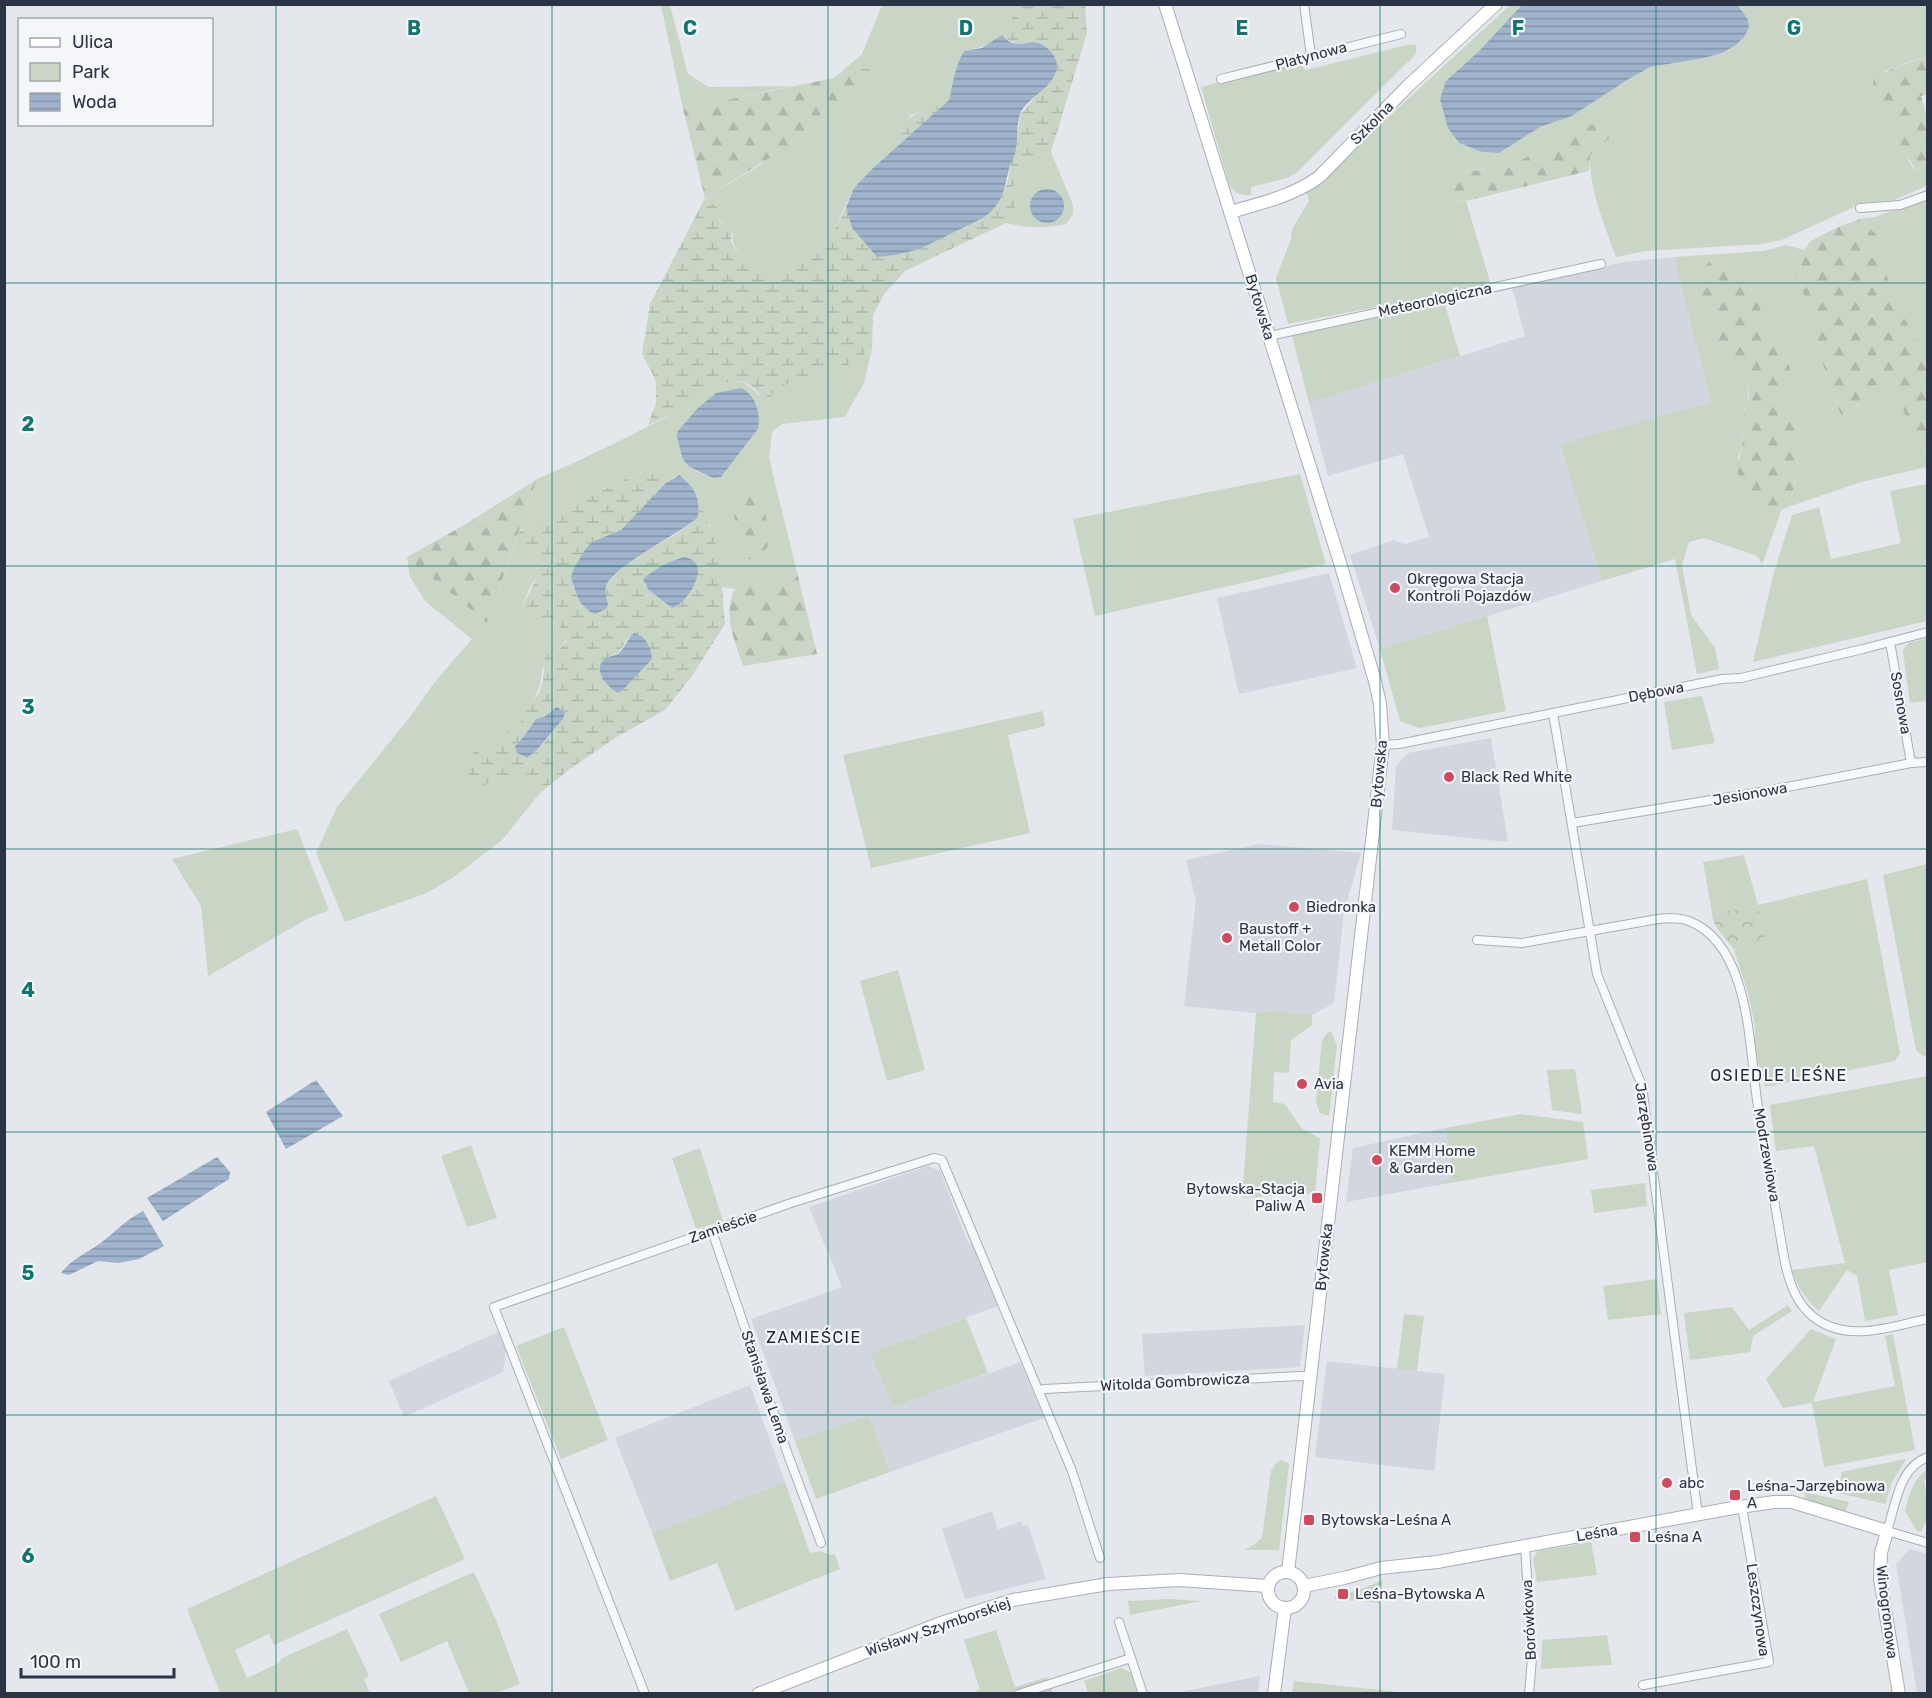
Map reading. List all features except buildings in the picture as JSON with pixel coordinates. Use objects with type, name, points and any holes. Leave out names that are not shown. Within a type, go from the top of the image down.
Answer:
[{"type":"main road","name":"Bytowska","points":[[1165,4],[1341,566],[1380,704],[1383,745],[1288,1572]]},
{"type":"main road","name":"Szkolna","points":[[1231,212],[1293,192],[1318,177],[1409,85],[1496,4]]},
{"type":"main road","name":"Leśna","points":[[1304,1586],[1381,1568],[1437,1562],[1780,1501],[1792,1502],[1887,1531]]},
{"type":"main road","name":"Winogronowa","points":[[1887,1531],[1881,1553],[1880,1579],[1899,1694]]},
{"type":"main road","points":[[1288,1572],[1299,1577],[1304,1586],[1304,1594],[1300,1602],[1293,1607],[1277,1606],[1268,1594],[1268,1586],[1275,1575],[1288,1572]]},
{"type":"main road","name":"Wisławy Szymborskiej","points":[[758,1694],[938,1624],[1013,1600],[1108,1584],[1179,1580],[1268,1586]]},
{"type":"main road","points":[[1274,1694],[1284,1608]]},
{"type":"street","points":[[1304,4],[1311,55]]},
{"type":"street","name":"Platynowa","points":[[1221,79],[1401,33]]},
{"type":"street","points":[[1860,208],[1900,205],[1928,195]]},
{"type":"street","name":"Meteorologiczna","points":[[1269,336],[1601,264]]},
{"type":"street","name":"Dębowa","points":[[1383,745],[1399,744],[1722,679],[1752,675],[1928,632]]},
{"type":"street","name":"Sosnowa","points":[[1890,642],[1911,764]]},
{"type":"street","name":"Jarzębinowa","points":[[1553,713],[1589,932],[1602,988],[1642,1086],[1698,1515]]},
{"type":"street","name":"Jesionowa","points":[[1572,823],[1928,762]]},
{"type":"street","name":"Modrzewiowa","points":[[1478,940],[1522,942],[1673,918],[1687,920],[1712,935],[1732,967],[1744,1002],[1757,1101],[1784,1256],[1795,1296],[1809,1314],[1828,1326],[1844,1331],[1862,1332],[1928,1319]]},
{"type":"street","name":"Zamieście","points":[[645,1694],[494,1307],[791,1203],[912,1164],[934,1158],[942,1160],[1072,1471],[1100,1558]]},
{"type":"street","name":"Stanisława Lema","points":[[712,1231],[783,1441],[821,1542]]},
{"type":"street","name":"Witolda Gombrowicza","points":[[1039,1391],[1254,1378],[1311,1377]]},
{"type":"street","points":[[1887,1531],[1905,1476],[1915,1464],[1928,1457]]},
{"type":"street","name":"Leszczynowa","points":[[1643,1685],[1768,1662],[1742,1507]]},
{"type":"street","name":"Leśna","points":[[1887,1531],[1928,1543]]},
{"type":"street","name":"Borówkowa","points":[[1525,1546],[1532,1658],[1529,1694]]},
{"type":"street","points":[[1119,1622],[1143,1694]]},
{"type":"street","points":[[1019,1694],[1131,1658]]},
{"type":"shaded area","points":[[1674,257],[1712,402],[1560,444],[1602,581],[1380,649],[1350,555],[1394,540],[1405,544],[1429,537],[1403,454],[1328,476],[1309,403],[1525,336],[1512,288],[1624,262]]},
{"type":"shaded area","points":[[1329,573],[1357,668],[1239,694],[1217,598]]},
{"type":"shaded area","points":[[1491,738],[1508,842],[1392,830],[1396,766],[1408,753]]},
{"type":"shaded area","points":[[1260,844],[1361,853],[1344,912],[1334,1003],[1312,1015],[1274,1011],[1256,1013],[1184,1006],[1196,900],[1186,860]]},
{"type":"shaded area","points":[[1445,1128],[1453,1171],[1452,1179],[1438,1182],[1438,1185],[1346,1202],[1353,1148]]},
{"type":"shaded area","points":[[928,1166],[940,1171],[968,1243],[972,1242],[998,1306],[870,1353],[893,1407],[1021,1362],[1044,1418],[890,1472],[869,1415],[795,1441],[751,1319],[842,1287],[809,1207]]},
{"type":"shaded area","points":[[1305,1325],[1300,1367],[1145,1376],[1142,1334]]},
{"type":"shaded area","points":[[498,1332],[506,1351],[503,1372],[404,1417],[389,1381]]},
{"type":"shaded area","points":[[1327,1361],[1445,1374],[1434,1471],[1315,1457]]},
{"type":"shaded area","points":[[750,1385],[785,1482],[652,1533],[615,1438]]},
{"type":"shaded area","points":[[992,1511],[998,1530],[1021,1521],[1023,1526],[1028,1525],[1046,1579],[965,1599],[942,1529]]},
{"type":"shaded area","points":[[1910,1549],[1927,1554],[1927,1693],[1917,1693],[1896,1564]]},
{"type":"shaded area","points":[[1260,1676],[1258,1693],[1175,1693]]},
{"type":"green space","points":[[661,5],[670,5],[688,74],[709,87],[792,86],[683,109]]},
{"type":"green space","points":[[882,5],[1015,5],[1007,33],[990,44],[964,51],[949,100],[934,96],[920,112],[910,115],[896,135],[901,143],[854,188],[828,242],[819,252],[810,260],[788,264],[771,274],[740,253],[735,247],[733,234],[717,217],[719,209],[705,198],[760,165],[862,69],[834,78],[862,54]]},
{"type":"green space","points":[[1015,5],[1085,5],[1087,33],[1051,152],[1034,155],[1018,168],[1014,183],[1016,204],[1006,223],[905,271],[884,294],[873,315],[872,349],[848,365],[825,369],[787,384],[773,394],[765,404],[754,388],[746,383],[729,382],[648,425],[656,403],[656,381],[642,354],[650,304],[705,198],[719,209],[717,217],[720,222],[732,229],[731,241],[736,250],[771,274],[788,264],[810,260],[819,252],[828,242],[846,207],[852,228],[878,257],[920,249],[983,218],[1007,184],[1021,114],[1055,74],[1056,59],[1035,42],[1017,43],[1002,35],[1010,29]]},
{"type":"green space","points":[[1510,5],[1523,5],[1480,50],[1454,73],[1448,128],[1459,143],[1482,152],[1499,153],[1540,127],[1572,116],[1650,67],[1722,53],[1744,37],[1743,11],[1738,5],[1927,5],[1927,57],[1885,71],[1874,90],[1912,165],[1916,170],[1927,164],[1926,186],[1894,200],[1863,203],[1784,239],[1763,244],[1645,251],[1616,257],[1595,194],[1590,155],[1617,132],[1584,127],[1503,169],[1461,172],[1455,200],[1466,201],[1491,285],[1288,324],[1276,278],[1291,239],[1292,229],[1309,201],[1307,192]]},
{"type":"green space","points":[[1411,44],[1416,45],[1416,54],[1296,173],[1287,178],[1251,187],[1251,195],[1233,190],[1229,184],[1201,87],[1297,62],[1306,70]]},
{"type":"green space","points":[[1927,57],[1927,94],[1921,96],[1927,117],[1927,164],[1916,170],[1901,147],[1874,90],[1873,78],[1896,67]]},
{"type":"green space","points":[[862,69],[880,69],[870,89],[822,125],[705,198],[683,109],[834,78]]},
{"type":"green space","points":[[934,96],[949,100],[901,143],[896,136],[898,129],[905,120],[920,112]]},
{"type":"green space","points":[[1602,122],[1611,124],[1617,132],[1590,155],[1589,171],[1466,201],[1455,200],[1450,186],[1461,172],[1503,169],[1584,127]]},
{"type":"green space","points":[[1051,152],[1073,205],[1073,214],[1066,224],[1050,227],[1029,227],[1006,223],[1016,204],[1014,183],[1018,168],[1034,155]]},
{"type":"green space","points":[[1927,199],[1927,363],[1893,301],[1878,236],[1860,219],[1875,217]]},
{"type":"green space","points":[[1860,219],[1878,236],[1893,301],[1918,340],[1927,363],[1927,451],[1913,434],[1898,401],[1891,392],[1881,387],[1867,387],[1853,411],[1841,415],[1810,323],[1799,276],[1804,250],[1811,241]]},
{"type":"green space","points":[[1786,245],[1804,250],[1799,276],[1810,323],[1841,415],[1853,411],[1867,387],[1881,387],[1891,392],[1898,400],[1919,443],[1927,451],[1927,467],[1861,482],[1788,507],[1799,471],[1795,447],[1800,430],[1781,412],[1780,404],[1793,376],[1778,337],[1765,323],[1760,307],[1742,272],[1731,261],[1714,259],[1704,299],[1716,311],[1711,333],[1723,362],[1735,366],[1742,372],[1747,385],[1749,403],[1745,410],[1738,458],[1759,503],[1780,514],[1762,565],[1757,556],[1704,538],[1689,542],[1682,565],[1691,615],[1715,648],[1719,669],[1697,674],[1675,559],[1602,581],[1560,444],[1711,402],[1674,257],[1764,251]]},
{"type":"green space","points":[[1714,259],[1731,261],[1742,272],[1760,307],[1765,323],[1778,337],[1793,376],[1791,389],[1780,404],[1781,412],[1800,430],[1795,447],[1799,471],[1788,507],[1781,510],[1780,514],[1751,497],[1743,488],[1738,476],[1744,414],[1749,394],[1743,376],[1735,368],[1723,362],[1711,333],[1716,311],[1703,297],[1697,285],[1700,272]]},
{"type":"green space","points":[[1444,302],[1460,356],[1309,403],[1292,336]]},
{"type":"green space","points":[[872,349],[864,383],[845,417],[782,424],[772,432],[769,458],[798,576],[735,589],[722,587],[713,533],[699,509],[698,498],[694,490],[679,475],[674,477],[651,468],[519,531],[537,479],[663,419],[714,387],[732,382],[743,383],[765,403],[787,384],[825,369],[848,365]],"holes":[[[740,388],[758,429],[721,477],[699,472],[682,457],[680,447],[716,393]]]},
{"type":"green space","points":[[651,468],[674,477],[621,530],[592,542],[586,548],[571,578],[579,601],[605,590],[617,572],[679,532],[698,517],[699,509],[704,512],[715,539],[725,624],[692,676],[665,710],[615,738],[540,793],[519,774],[483,785],[471,778],[467,770],[471,756],[477,749],[498,752],[509,728],[519,724],[539,693],[543,681],[545,656],[560,649],[569,638],[556,623],[536,620],[525,615],[522,608],[538,575],[537,555],[514,546],[519,531]],"holes":[[[696,581],[679,605],[672,608],[644,584]],[[629,637],[652,659],[623,690],[605,680],[601,674],[613,655],[618,653]],[[553,710],[563,719],[540,747],[525,758],[515,746],[536,719],[544,717]]]},
{"type":"green space","points":[[1300,474],[1326,564],[1095,616],[1073,519]]},
{"type":"green space","points":[[537,479],[487,623],[407,557],[466,524]]},
{"type":"green space","points":[[1926,484],[1927,621],[1753,662],[1774,572],[1792,515],[1819,507],[1831,559],[1901,543],[1890,491]]},
{"type":"green space","points":[[751,490],[762,499],[771,542],[759,558],[743,560],[734,516],[740,503]]},
{"type":"green space","points":[[514,546],[537,555],[538,575],[530,587],[522,608],[525,615],[536,620],[556,623],[569,637],[542,669],[538,691],[519,724],[509,728],[498,752],[492,782],[504,775],[519,774],[540,793],[502,840],[454,877],[427,893],[345,922],[316,853],[337,807],[410,717],[434,683],[472,639],[426,602],[410,577],[407,557],[487,623]]},
{"type":"green space","points":[[798,576],[817,654],[743,666],[731,628],[731,598],[735,589]]},
{"type":"green space","points":[[1487,616],[1506,711],[1420,728],[1400,721],[1380,649]]},
{"type":"green space","points":[[1927,638],[1927,701],[1910,703],[1903,651],[1908,643]]},
{"type":"green space","points":[[1702,696],[1715,743],[1672,750],[1664,702]]},
{"type":"green space","points":[[1043,711],[1045,726],[1008,735],[1030,833],[871,868],[843,755]]},
{"type":"green space","points":[[297,829],[329,910],[309,918],[208,976],[201,906],[172,859]]},
{"type":"green space","points":[[1744,855],[1758,905],[1867,879],[1900,1053],[1895,1061],[1765,1087],[1755,1051],[1755,1026],[1748,993],[1734,950],[1766,942],[1757,906],[1712,913],[1703,862]]},
{"type":"green space","points":[[1927,864],[1928,1055],[1923,1056],[1916,1050],[1883,875]]},
{"type":"green space","points":[[1757,906],[1766,942],[1734,950],[1717,928],[1712,913]]},
{"type":"green space","points":[[898,970],[925,1070],[887,1081],[860,981]]},
{"type":"green space","points":[[1274,1011],[1312,1015],[1312,1025],[1291,1040],[1289,1073],[1274,1072],[1273,1102],[1285,1104],[1301,1128],[1320,1138],[1315,1193],[1242,1198],[1256,1013]]},
{"type":"green space","points":[[1331,1031],[1337,1046],[1329,1116],[1320,1113],[1316,1102],[1322,1041]]},
{"type":"green space","points":[[1575,1069],[1582,1114],[1552,1110],[1547,1070]]},
{"type":"green space","points":[[1927,1076],[1927,1262],[1889,1270],[1898,1315],[1865,1321],[1857,1276],[1847,1270],[1819,1311],[1802,1293],[1792,1270],[1845,1263],[1814,1146],[1776,1151],[1770,1105]]},
{"type":"green space","points":[[1521,1114],[1583,1122],[1588,1159],[1438,1185],[1437,1182],[1452,1179],[1451,1171],[1453,1170],[1445,1128]]},
{"type":"green space","points":[[471,1145],[497,1218],[467,1227],[441,1156]]},
{"type":"green space","points":[[700,1148],[723,1221],[696,1229],[672,1158]]},
{"type":"green space","points":[[1645,1183],[1647,1206],[1594,1213],[1591,1190]]},
{"type":"green space","points":[[1657,1279],[1661,1314],[1608,1320],[1603,1286]]},
{"type":"green space","points":[[1788,1305],[1792,1311],[1753,1336],[1750,1352],[1690,1360],[1684,1313],[1732,1307],[1749,1330]]},
{"type":"green space","points":[[1404,1314],[1424,1316],[1417,1371],[1397,1369]]},
{"type":"green space","points":[[966,1318],[988,1373],[893,1407],[870,1353]]},
{"type":"green space","points":[[564,1327],[608,1440],[561,1459],[516,1346]]},
{"type":"green space","points":[[1811,1329],[1836,1339],[1813,1402],[1895,1386],[1885,1336],[1893,1334],[1915,1450],[1824,1467],[1812,1403],[1783,1408],[1766,1379]]},
{"type":"green space","points":[[869,1415],[890,1472],[816,1499],[795,1441]]},
{"type":"green space","points":[[1906,1459],[1892,1482],[1885,1504],[1809,1486],[1841,1480],[1841,1472]]},
{"type":"green space","points":[[1281,1460],[1289,1464],[1279,1550],[1244,1550],[1262,1538],[1271,1471]]},
{"type":"green space","points":[[1927,1470],[1927,1479],[1924,1480],[1927,1520],[1921,1532],[1917,1531],[1905,1511],[1915,1483]]},
{"type":"green space","points":[[785,1482],[810,1553],[821,1551],[829,1555],[835,1554],[840,1569],[736,1611],[717,1563],[670,1581],[652,1533]]},
{"type":"green space","points":[[1804,1492],[1849,1502],[1845,1513],[1807,1501]]},
{"type":"green space","points":[[436,1496],[465,1559],[274,1645],[269,1634],[235,1650],[247,1678],[281,1662],[280,1659],[347,1629],[369,1676],[364,1679],[370,1693],[220,1693],[187,1609]]},
{"type":"green space","points":[[1591,1542],[1597,1575],[1537,1582],[1533,1559],[1538,1551]]},
{"type":"green space","points":[[474,1572],[496,1620],[520,1684],[496,1693],[469,1693],[447,1641],[401,1662],[379,1614]]},
{"type":"green space","points":[[1383,1580],[1380,1603],[1335,1599],[1335,1596],[1359,1590]]},
{"type":"green space","points":[[1169,1599],[1201,1601],[1130,1615],[1128,1601]]},
{"type":"green space","points":[[996,1630],[1015,1687],[1047,1677],[1053,1693],[970,1693],[980,1690],[964,1640]]},
{"type":"green space","points":[[1607,1635],[1612,1665],[1541,1669],[1542,1640]]},
{"type":"green space","points":[[1121,1668],[1131,1673],[1137,1693],[1088,1693],[1084,1681]]},
{"type":"green space","points":[[1294,1681],[1409,1693],[1292,1693]]},
{"type":"water","points":[[1523,4],[1738,5],[1748,20],[1749,27],[1744,37],[1736,45],[1722,53],[1650,67],[1572,116],[1540,127],[1499,153],[1482,152],[1459,143],[1448,128],[1440,99],[1446,81],[1480,50]]},
{"type":"water","points":[[1002,35],[1013,43],[1036,42],[1043,45],[1055,57],[1057,68],[1050,83],[1021,112],[1018,121],[1016,151],[999,201],[983,218],[920,249],[877,257],[852,228],[846,207],[854,188],[949,100],[956,69],[964,51],[982,48]]},
{"type":"water","points":[[1047,189],[1059,194],[1064,206],[1059,218],[1047,223],[1035,218],[1030,206],[1035,194]]},
{"type":"water","points":[[740,388],[750,394],[756,405],[759,417],[758,429],[721,477],[714,478],[690,467],[685,462],[677,436],[678,431],[697,409],[716,393]]},
{"type":"water","points":[[679,475],[695,493],[698,517],[621,569],[611,578],[606,587],[608,605],[606,609],[595,614],[589,611],[579,601],[571,578],[586,548],[592,542],[621,530],[665,484]]},
{"type":"water","points":[[684,557],[693,561],[698,575],[690,592],[672,608],[648,589],[643,579],[662,566]]},
{"type":"water","points":[[634,633],[647,643],[652,659],[618,693],[601,675],[600,666],[606,659],[619,653]]},
{"type":"water","points":[[557,707],[565,713],[563,719],[537,750],[527,758],[517,753],[515,746],[536,719],[544,717]]},
{"type":"water","points":[[316,1080],[343,1116],[286,1149],[266,1112]]},
{"type":"water","points":[[217,1157],[230,1172],[229,1179],[163,1221],[147,1198]]},
{"type":"water","points":[[143,1211],[164,1246],[139,1259],[119,1263],[98,1261],[69,1275],[61,1273],[75,1259]]},
{"type":"place","name":"Okręgowa Stacja Kontroli Pojazdów","points":[[1395,588]]},
{"type":"place","name":"Black Red White","points":[[1449,777]]},
{"type":"place","name":"Biedronka","points":[[1294,907]]},
{"type":"place","name":"Baustoff + Metall Color","points":[[1227,938]]},
{"type":"place","name":"Avia","points":[[1302,1084]]},
{"type":"place","name":"KEMM Home & Garden","points":[[1377,1160]]},
{"type":"place","name":"Bytowska-Stacja Paliw A","points":[[1317,1198]]},
{"type":"place","name":"abc","points":[[1667,1483]]},
{"type":"place","name":"Leśna-Jarzębinowa A","points":[[1735,1495]]},
{"type":"place","name":"Bytowska-Leśna A","points":[[1309,1520]]},
{"type":"place","name":"Leśna A","points":[[1635,1537]]},
{"type":"place","name":"Leśna-Bytowska A","points":[[1343,1594]]},
{"type":"district","name":"OSIEDLE LEŚNE","points":[[1779,1075]]},
{"type":"district","name":"ZAMIEŚCIE","points":[[814,1337]]}]
